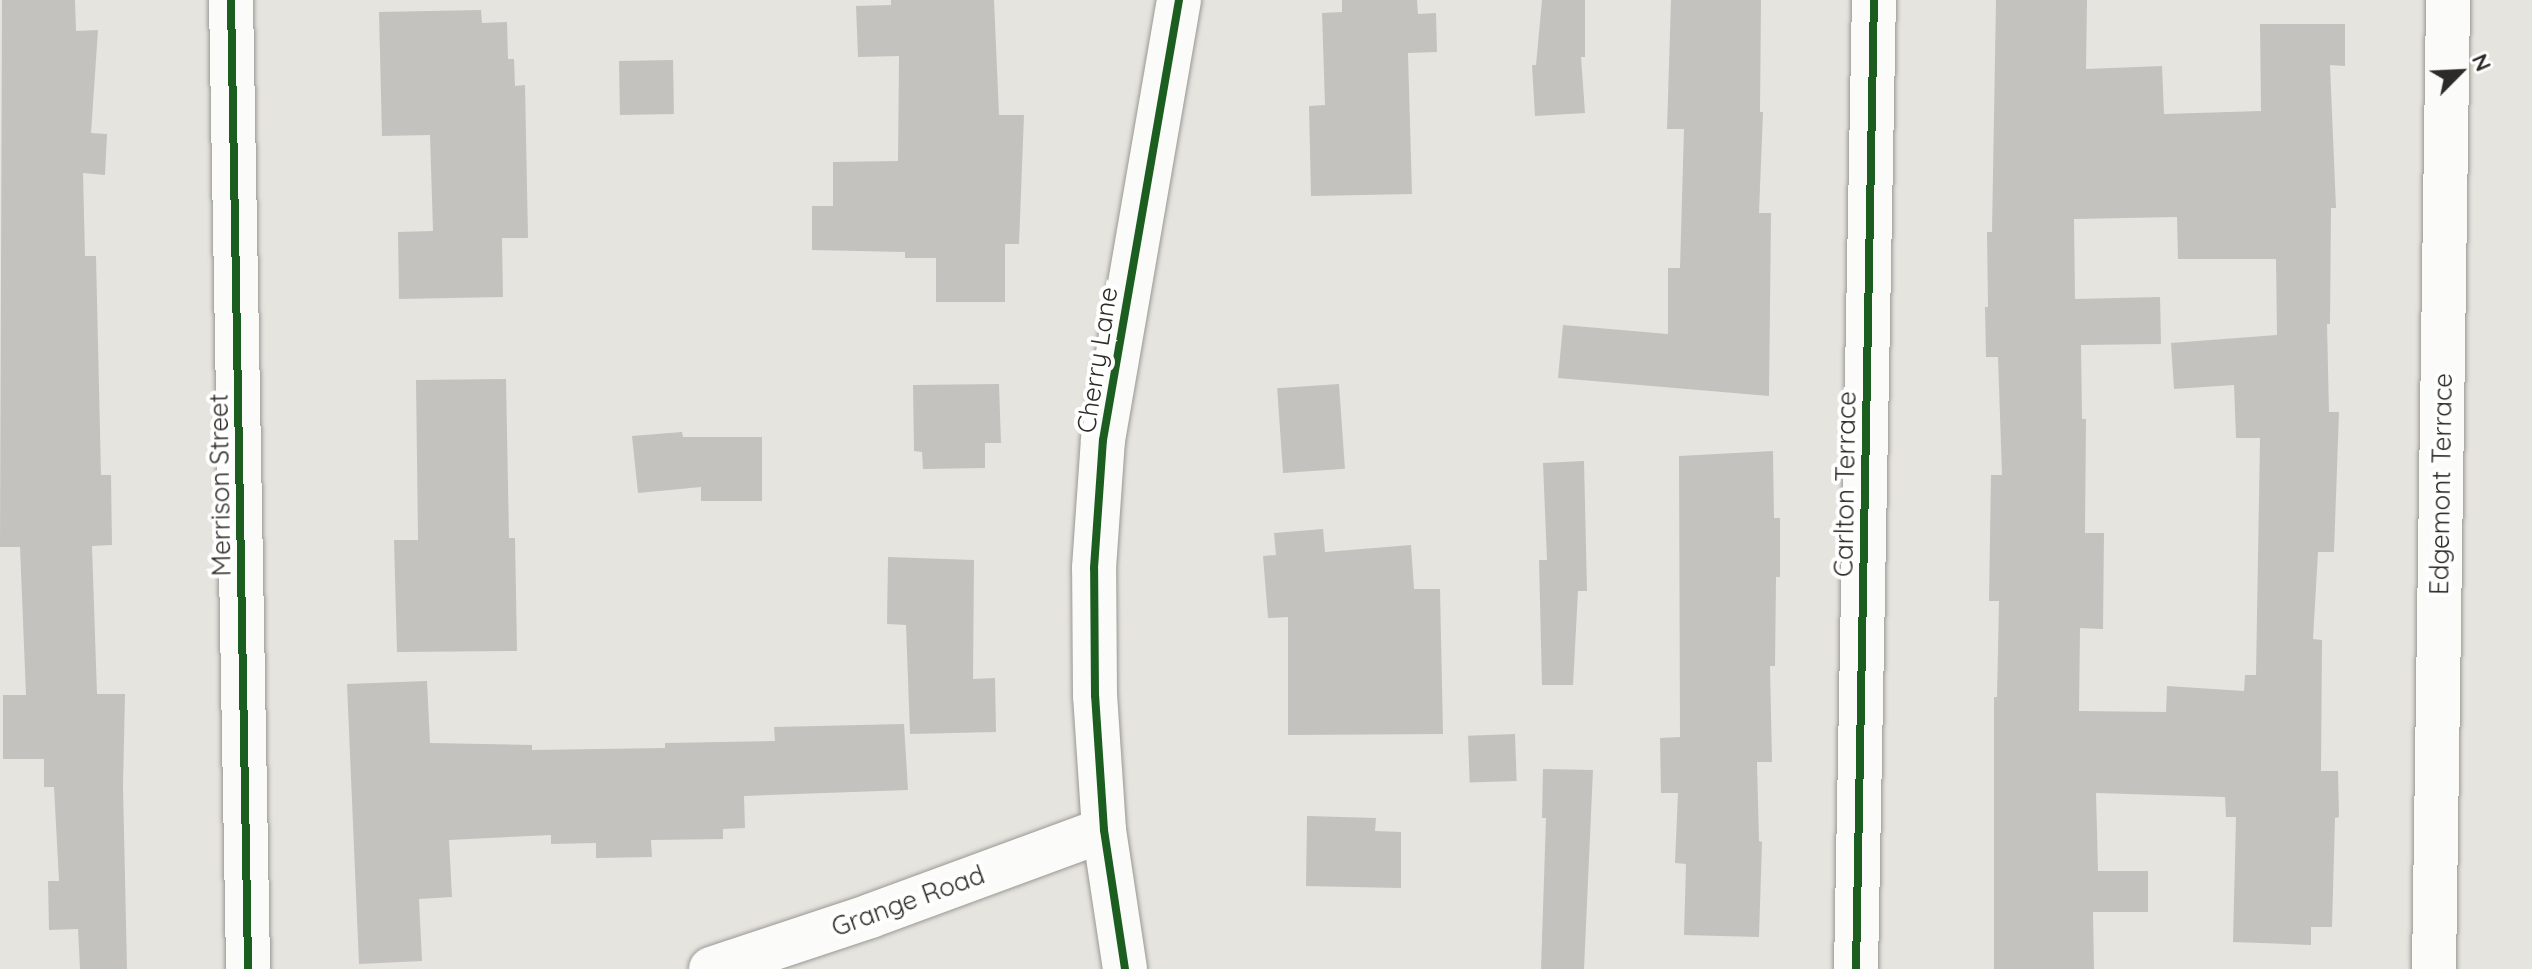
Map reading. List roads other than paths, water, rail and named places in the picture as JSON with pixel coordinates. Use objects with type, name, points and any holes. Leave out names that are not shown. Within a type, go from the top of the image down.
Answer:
[{"type":"street","name":"Merrison Street","points":[[231,0],[248,969]]},
{"type":"street","name":"Cherry Lane","points":[[1125,969],[1104,830],[1095,696],[1094,582],[1103,440],[1179,0]]},
{"type":"street","name":"Carlton Terrace","points":[[1856,969],[1874,0]]},
{"type":"street","name":"Edgemont Terrace","points":[[2434,969],[2448,0]]},
{"type":"street","name":"Grange Road","points":[[711,969],[870,916],[1104,830]]}]
